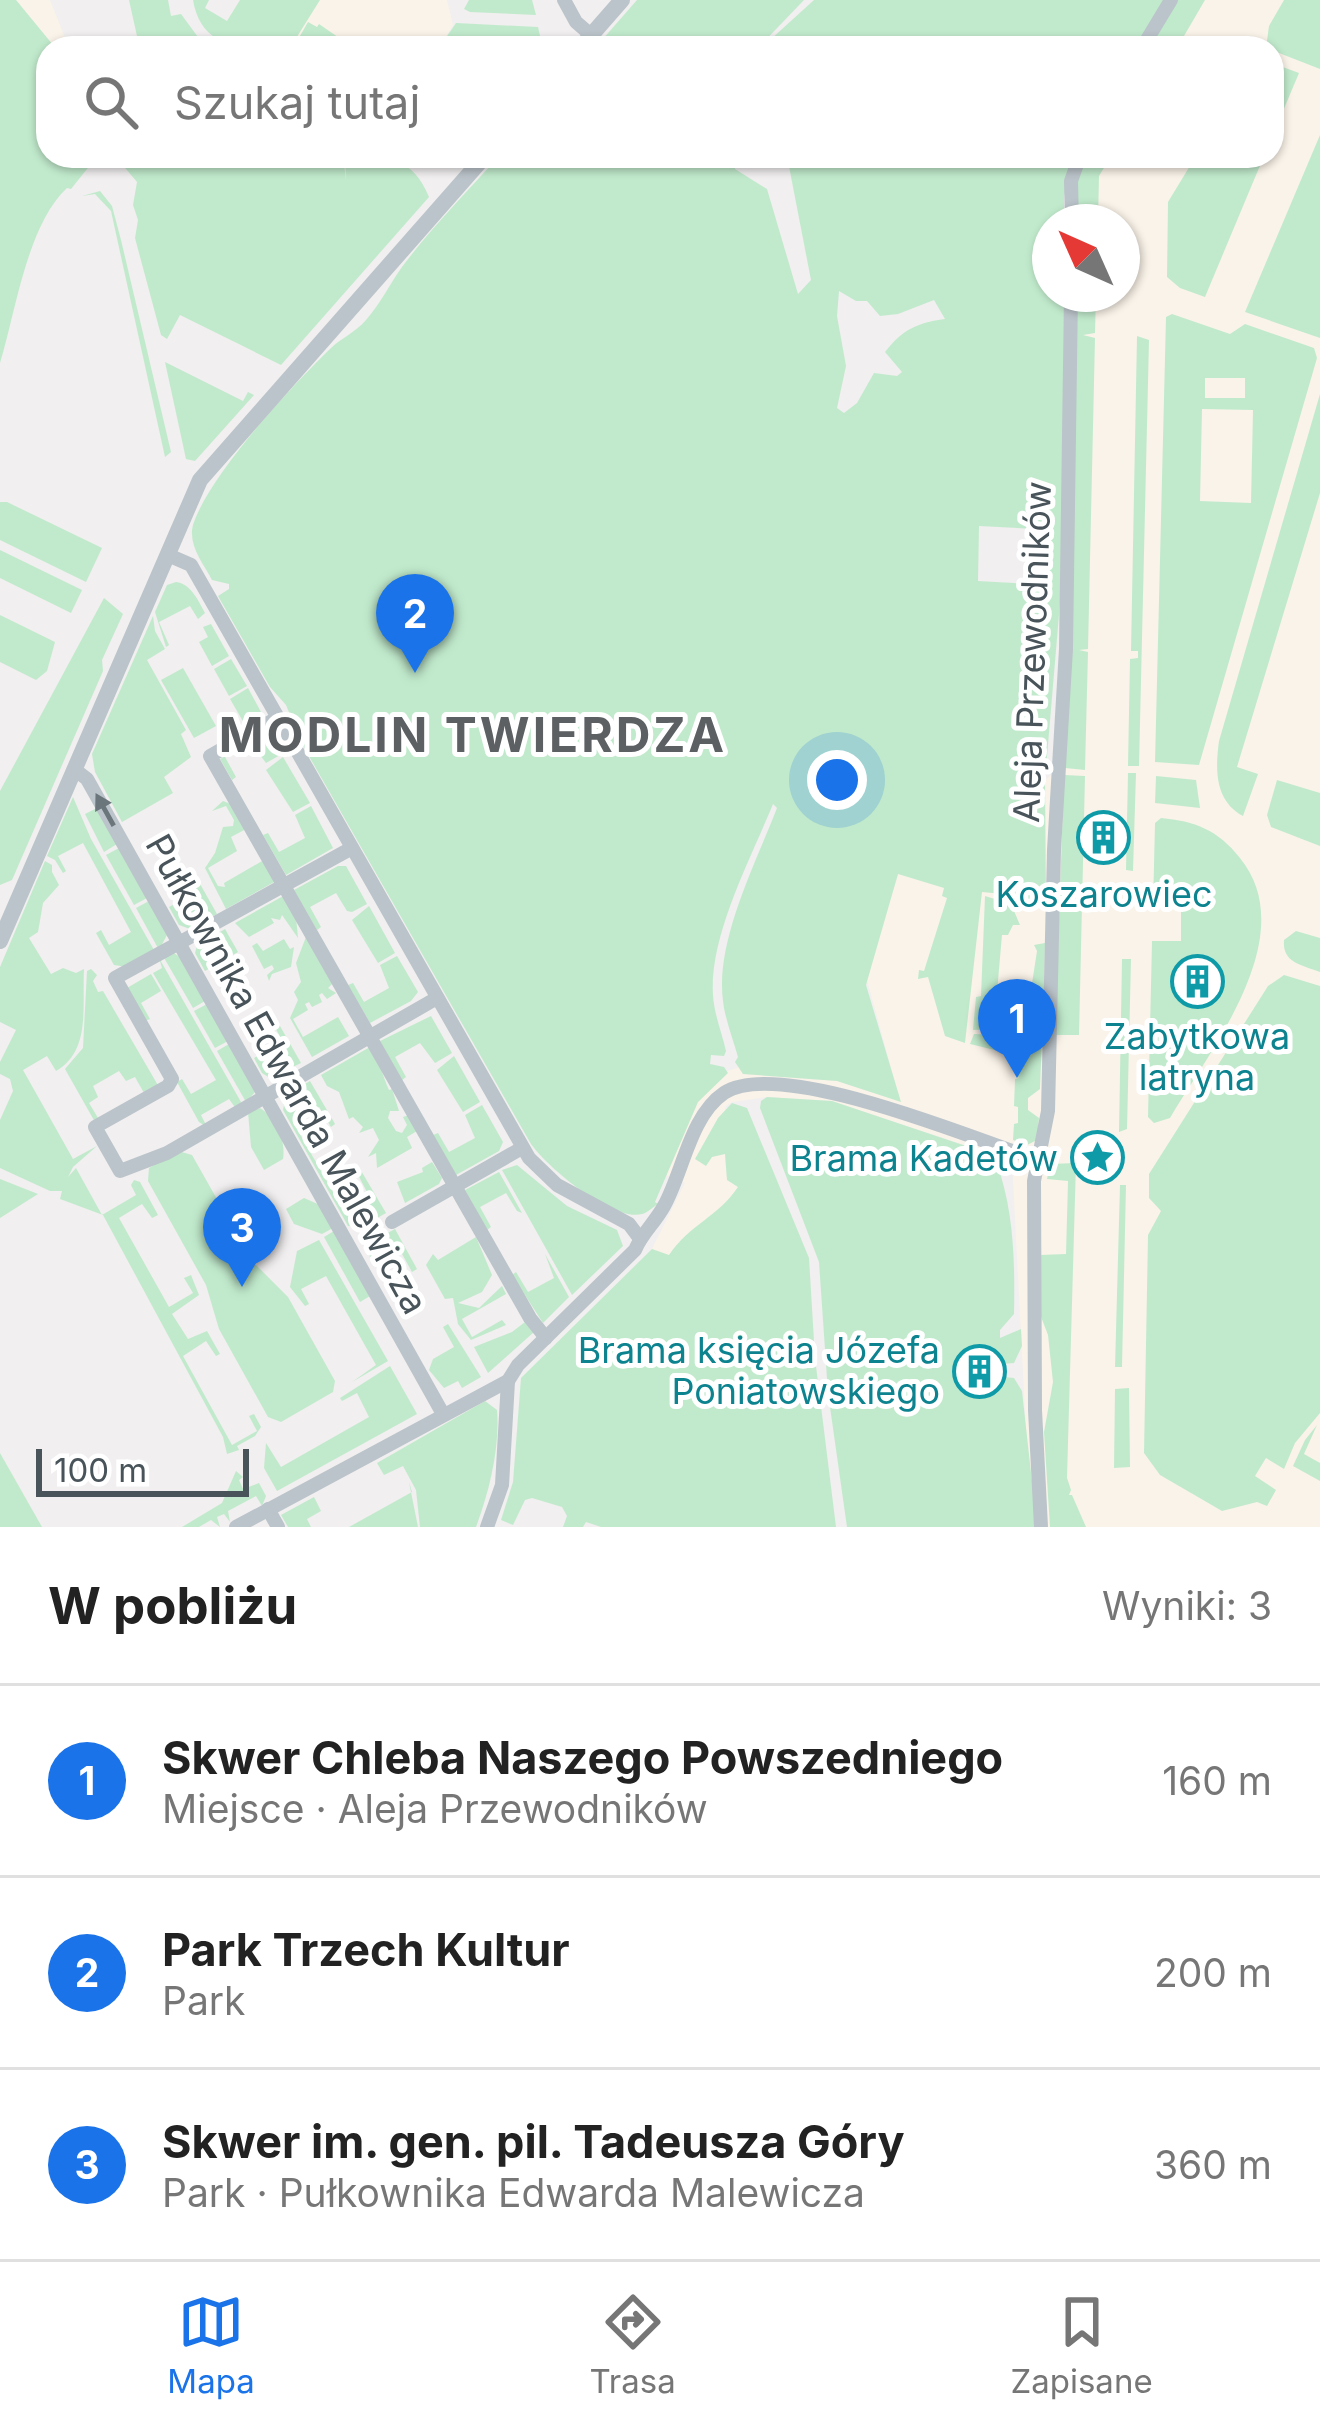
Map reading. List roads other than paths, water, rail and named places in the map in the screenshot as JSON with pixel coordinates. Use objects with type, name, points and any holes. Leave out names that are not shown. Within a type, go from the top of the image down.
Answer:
[{"type":"street","points":[[564,0],[583,36]]},
{"type":"street","points":[[590,36],[622,0]]},
{"type":"street","points":[[1149,36],[1171,0]]},
{"type":"street","points":[[0,941],[200,479],[473,168]]},
{"type":"street","points":[[1072,204],[1076,168]]},
{"type":"street","name":"Aleja Przewodników","points":[[1041,1527],[1034,1181],[1048,1111],[1054,850],[1066,649],[1071,312]]},
{"type":"street","points":[[168,555],[190,565],[522,1148],[557,1185],[629,1224],[638,1236]]},
{"type":"street","points":[[277,718],[210,756],[530,1318],[546,1338]]},
{"type":"street","name":"Pułkownika Edwarda Malewicza","points":[[74,769],[87,779],[443,1414]]},
{"type":"street","points":[[352,848],[115,978],[172,1079],[168,1086],[95,1126],[120,1172],[167,1154],[437,998]]},
{"type":"street","points":[[487,1527],[502,1485],[508,1381],[518,1365],[631,1256],[638,1236],[665,1204],[708,1109],[732,1089],[835,1090],[1018,1153],[1040,1156]]},
{"type":"street","points":[[392,1222],[522,1148]]},
{"type":"street","points":[[236,1527],[508,1381]]},
{"type":"street","points":[[268,1509],[278,1527]]},
{"type":"place","name":"Park Trzech Kultur","points":[[415,673]]},
{"type":"place","name":"Koszarowiec","points":[[1104,838]]},
{"type":"place","name":"Zabytkowa latryna","points":[[1197,981]]},
{"type":"place","name":"Skwer Chleba Naszego Powszedniego","points":[[1017,1078]]},
{"type":"place","name":"Brama Kadetów","points":[[1097,1158]]},
{"type":"place","name":"Skwer im. gen. pil. Tadeusza Góry","points":[[242,1287]]},
{"type":"place","name":"Brama księcia Józefa Poniatowskiego","points":[[979,1371]]},
{"type":"district","name":"MODLIN TWIERDZA","points":[[473,734]]}]
